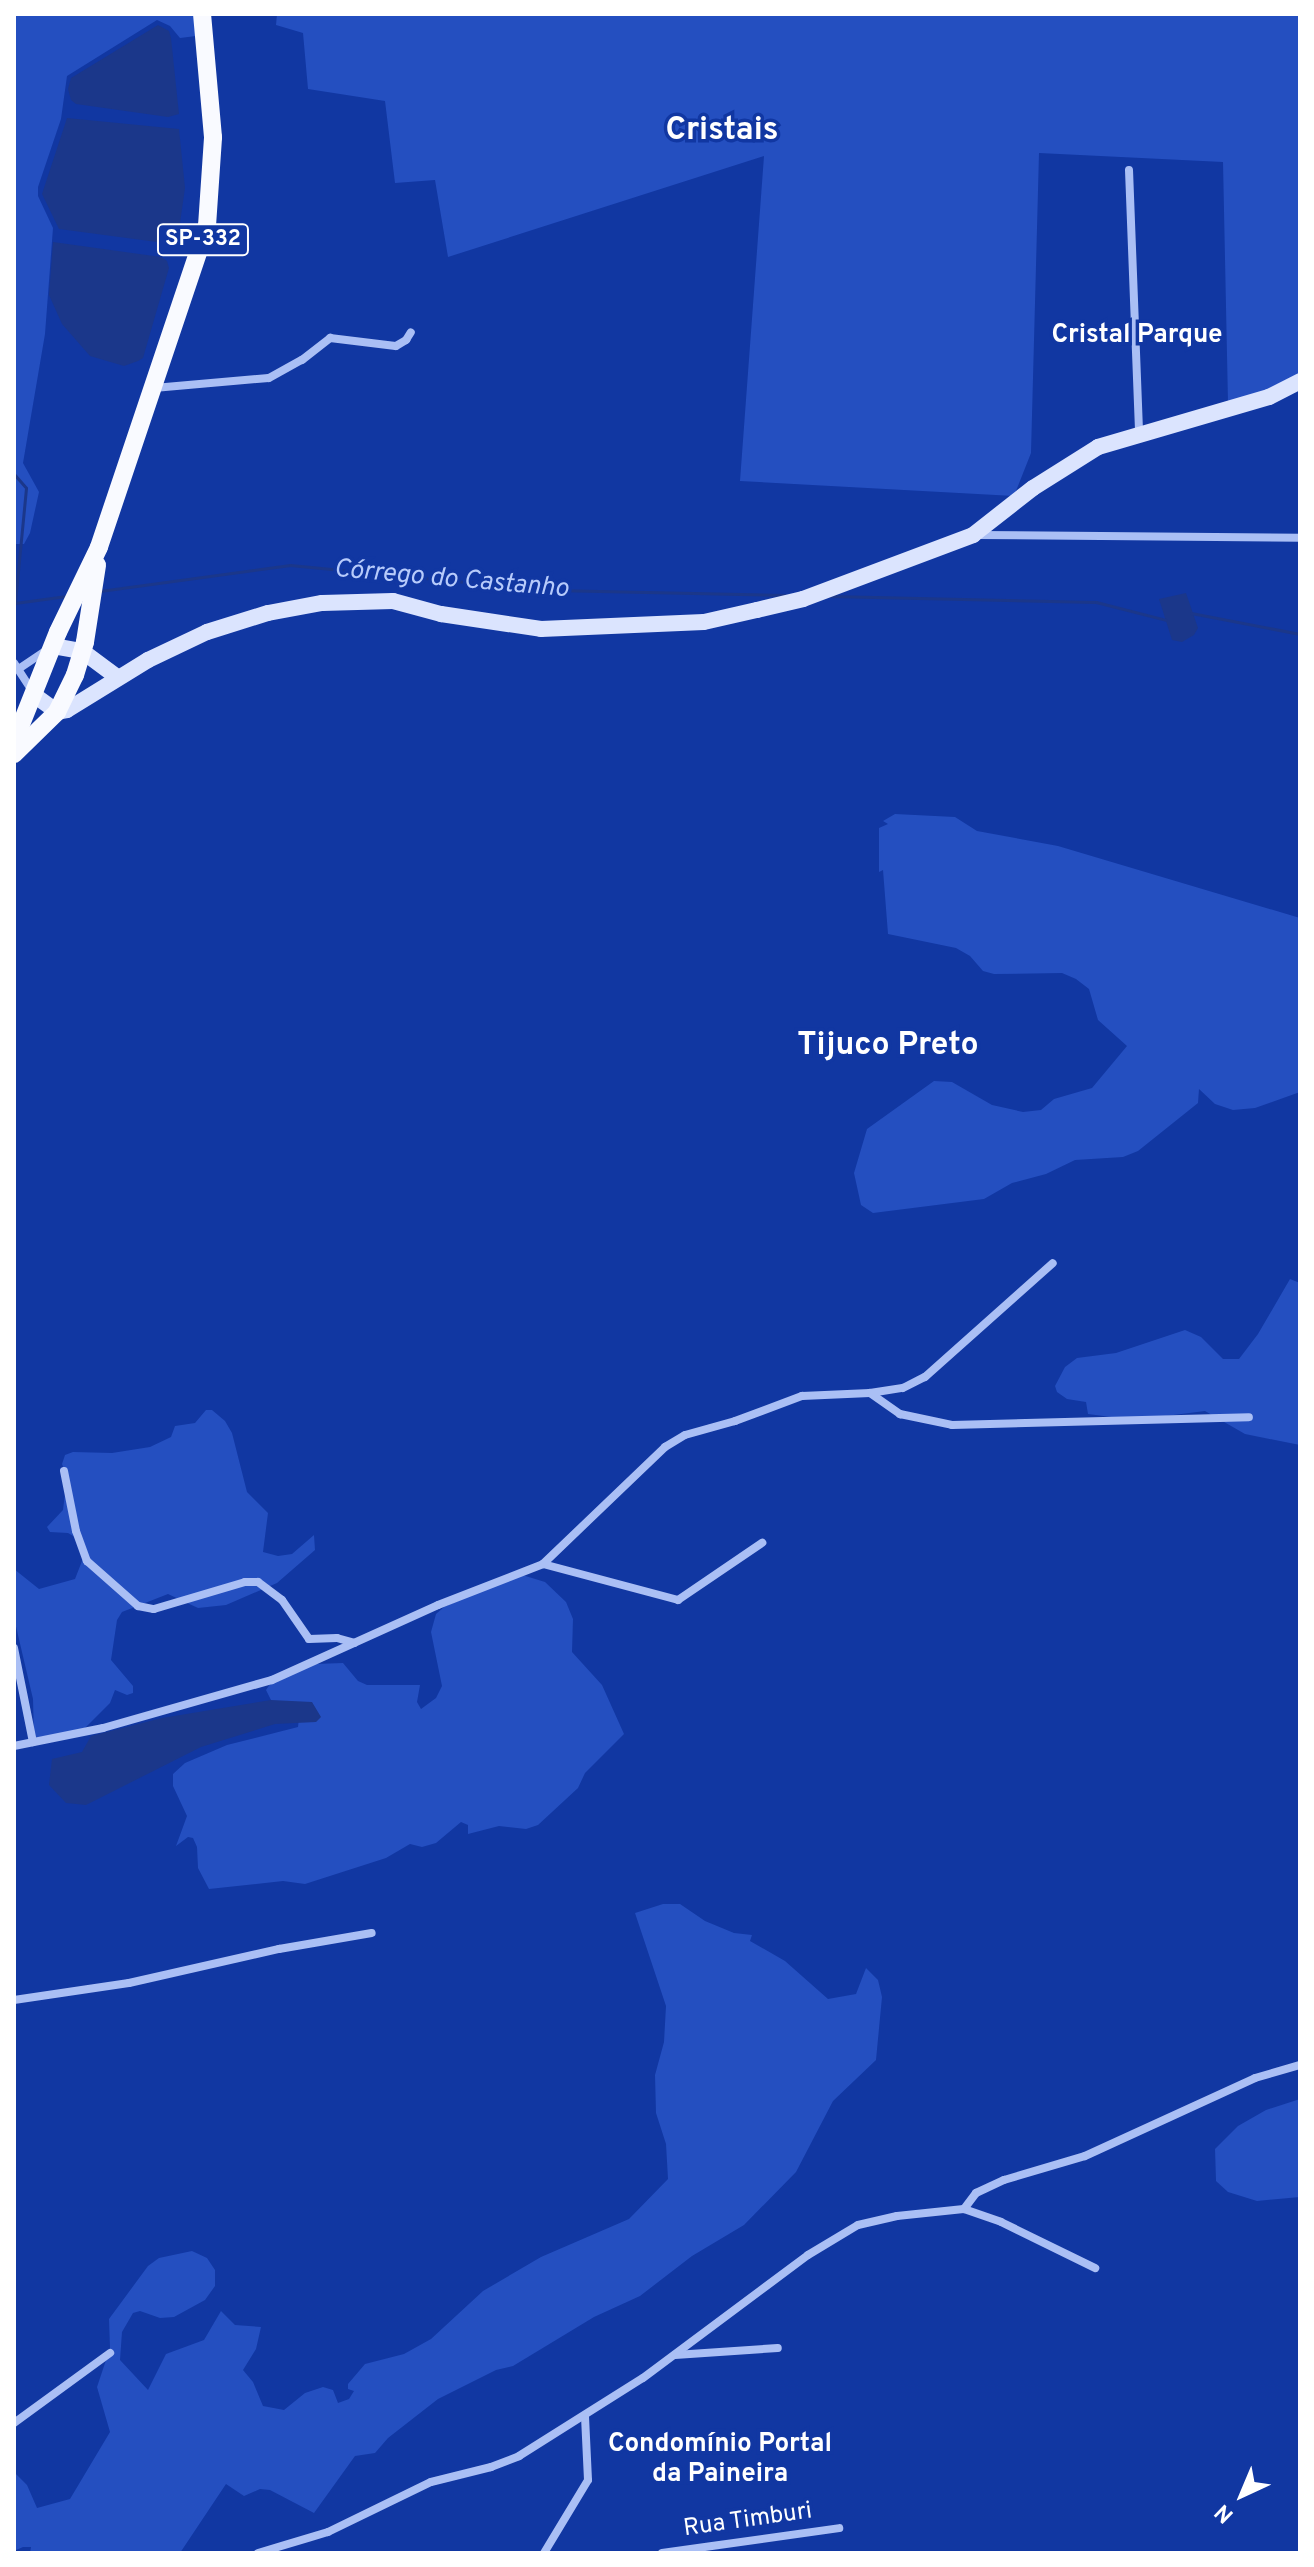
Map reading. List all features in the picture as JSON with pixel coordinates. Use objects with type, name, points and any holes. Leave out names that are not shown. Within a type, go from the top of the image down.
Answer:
[{"type":"main road","name":"SP-332","points":[[14,742],[53,646],[99,547],[207,226],[213,137],[202,14]]},
{"type":"main road","points":[[34,695],[57,712],[117,677],[207,632],[268,613],[322,603],[393,601],[441,614],[541,629],[704,622],[803,599],[973,535],[1077,459],[1139,433],[1269,397],[1300,381]]},
{"type":"main road","name":"SP-332","points":[[14,754],[57,712],[82,651],[99,547]]},
{"type":"main road","points":[[53,646],[82,651],[117,677]]},
{"type":"street","points":[[1129,170],[1139,433]]},
{"type":"street","points":[[154,388],[269,378],[302,360],[330,338],[396,346],[406,340],[411,332]]},
{"type":"street","points":[[973,535],[1300,538]]},
{"type":"street","points":[[34,695],[17,666],[53,646]]},
{"type":"street","points":[[14,1746],[103,1728],[272,1680],[543,1564],[665,1447],[685,1435],[802,1396],[903,1388],[925,1377],[1053,1263]]},
{"type":"street","points":[[870,1393],[900,1414],[952,1425],[1249,1417]]},
{"type":"street","points":[[64,1471],[78,1539],[87,1561],[138,1606],[154,1609],[245,1582],[258,1582],[282,1600],[306,1637],[337,1638],[354,1643]]},
{"type":"street","points":[[543,1564],[678,1600],[762,1543]]},
{"type":"street","points":[[14,1648],[33,1742]]},
{"type":"street","points":[[14,2000],[129,1983],[279,1949],[372,1933]]},
{"type":"street","points":[[964,2209],[976,2193],[1004,2180],[1085,2156],[1255,2078],[1300,2065]]},
{"type":"street","points":[[258,2553],[328,2532],[431,2482],[491,2467],[519,2456],[673,2356],[815,2249],[858,2225],[877,2219],[964,2209],[1001,2222],[1095,2268]]},
{"type":"street","points":[[673,2356],[778,2348]]},
{"type":"street","points":[[14,2423],[110,2353]]},
{"type":"street","points":[[544,2553],[588,2480],[585,2416]]},
{"type":"street","name":"Rua Timburi","points":[[662,2553],[839,2528]]},
{"type":"shaded area","points":[[14,14],[195,14],[196,36],[180,38],[170,26],[157,20],[67,76],[61,119],[38,187],[38,196],[53,228],[45,334],[23,463],[39,492],[30,533],[24,544],[16,544]]},
{"type":"shaded area","points":[[277,14],[1300,14],[1300,377],[1268,395],[1228,403],[1223,162],[1039,153],[1031,453],[1014,496],[740,481],[764,156],[448,257],[435,180],[395,183],[385,101],[308,89],[303,33],[276,25]]},
{"type":"shaded area","points":[[158,25],[169,31],[171,38],[179,114],[168,117],[76,104],[71,100],[68,89],[71,78]]},
{"type":"shaded area","points":[[67,118],[179,129],[185,188],[178,237],[172,244],[59,229],[42,194]]},
{"type":"shaded area","points":[[53,242],[161,257],[167,261],[169,268],[143,358],[124,366],[90,356],[62,324],[49,295]]},
{"type":"shaded area","points":[[1186,593],[1198,628],[1194,635],[1182,642],[1172,640],[1159,599]]},
{"type":"shaded area","points":[[895,814],[955,817],[977,831],[1058,846],[1300,918],[1300,1092],[1255,1108],[1233,1110],[1215,1104],[1199,1089],[1198,1103],[1138,1151],[1123,1157],[1075,1160],[1046,1174],[1012,1183],[984,1199],[873,1213],[861,1205],[854,1173],[867,1129],[934,1081],[952,1082],[992,1105],[1023,1112],[1041,1110],[1054,1099],[1092,1088],[1127,1046],[1098,1020],[1089,989],[1076,979],[1062,973],[994,974],[983,971],[970,956],[956,948],[888,934],[883,870],[879,872],[879,828],[888,824],[883,821]]},
{"type":"shaded area","points":[[1290,1279],[1300,1283],[1300,1445],[1245,1434],[1205,1411],[1134,1420],[1088,1414],[1086,1402],[1067,1399],[1057,1392],[1055,1386],[1065,1367],[1077,1358],[1116,1353],[1185,1330],[1201,1337],[1223,1359],[1239,1359],[1258,1334]]},
{"type":"shaded area","points":[[206,1410],[212,1410],[225,1421],[232,1433],[247,1492],[268,1513],[263,1552],[278,1556],[292,1554],[314,1535],[315,1550],[277,1583],[226,1605],[198,1608],[168,1594],[122,1612],[117,1620],[111,1660],[133,1686],[133,1693],[127,1695],[115,1690],[110,1703],[83,1730],[34,1738],[33,1699],[14,1618],[14,1569],[39,1589],[75,1579],[82,1561],[82,1541],[68,1533],[50,1532],[47,1527],[63,1510],[67,1478],[62,1464],[65,1455],[73,1452],[112,1453],[150,1447],[171,1437],[175,1426],[195,1423]]},
{"type":"shaded area","points":[[519,1574],[545,1582],[566,1602],[573,1619],[572,1652],[602,1685],[624,1734],[585,1773],[578,1788],[538,1825],[526,1829],[499,1826],[468,1834],[468,1825],[461,1822],[436,1843],[422,1847],[410,1844],[386,1858],[305,1884],[283,1881],[209,1889],[198,1868],[197,1847],[193,1838],[188,1837],[176,1846],[187,1816],[173,1786],[173,1774],[185,1763],[227,1745],[298,1727],[299,1718],[272,1702],[266,1690],[270,1684],[315,1664],[343,1663],[358,1681],[367,1685],[420,1685],[417,1702],[421,1709],[436,1698],[442,1686],[431,1632],[436,1614],[444,1607]]},
{"type":"shaded area","points":[[271,1700],[312,1702],[321,1717],[316,1722],[275,1724],[201,1747],[86,1805],[66,1803],[49,1785],[52,1759],[82,1752],[91,1736],[162,1718]]},
{"type":"shaded area","points":[[663,1904],[680,1904],[705,1921],[734,1933],[752,1935],[750,1941],[785,1961],[828,1999],[856,1994],[866,1968],[878,1980],[882,1997],[876,2060],[833,2101],[796,2172],[744,2225],[692,2256],[640,2296],[594,2317],[513,2366],[496,2370],[438,2399],[388,2438],[375,2453],[355,2456],[314,2513],[270,2490],[260,2489],[244,2496],[226,2484],[180,2553],[30,2553],[31,2547],[14,2551],[14,2472],[27,2485],[37,2508],[70,2499],[110,2432],[97,2387],[110,2348],[109,2319],[148,2266],[159,2258],[192,2251],[207,2258],[215,2270],[215,2286],[205,2300],[174,2317],[160,2318],[140,2311],[133,2313],[122,2332],[120,2360],[148,2390],[166,2354],[204,2340],[221,2311],[235,2325],[261,2327],[256,2349],[243,2370],[253,2382],[263,2406],[284,2410],[305,2393],[323,2387],[333,2390],[338,2403],[349,2399],[354,2391],[348,2389],[348,2384],[365,2364],[404,2354],[431,2339],[483,2291],[541,2257],[629,2219],[668,2179],[666,2144],[656,2113],[655,2075],[664,2042],[666,2006],[635,1913]]},
{"type":"shaded area","points":[[1300,2099],[1300,2197],[1257,2201],[1228,2192],[1216,2181],[1215,2149],[1238,2126],[1266,2110]]},
{"type":"waterway","name":"Córrego do Castanho","points":[[14,474],[26,488],[15,603],[67,596]]},
{"type":"waterway","name":"Córrego do Castanho","points":[[100,591],[290,565],[552,590],[785,595]]},
{"type":"waterway","name":"Córrego do Castanho","points":[[830,596],[1096,602],[1166,620]]},
{"type":"waterway","name":"Córrego do Castanho","points":[[1191,613],[1300,634]]},
{"type":"district","name":"Cristais","points":[[722,131]]},
{"type":"district","name":"Cristal Parque","points":[[1137,336]]},
{"type":"district","name":"Tijuco Preto","points":[[888,1046]]},
{"type":"district","name":"Condomínio Portal da Paineira","points":[[720,2460]]}]
